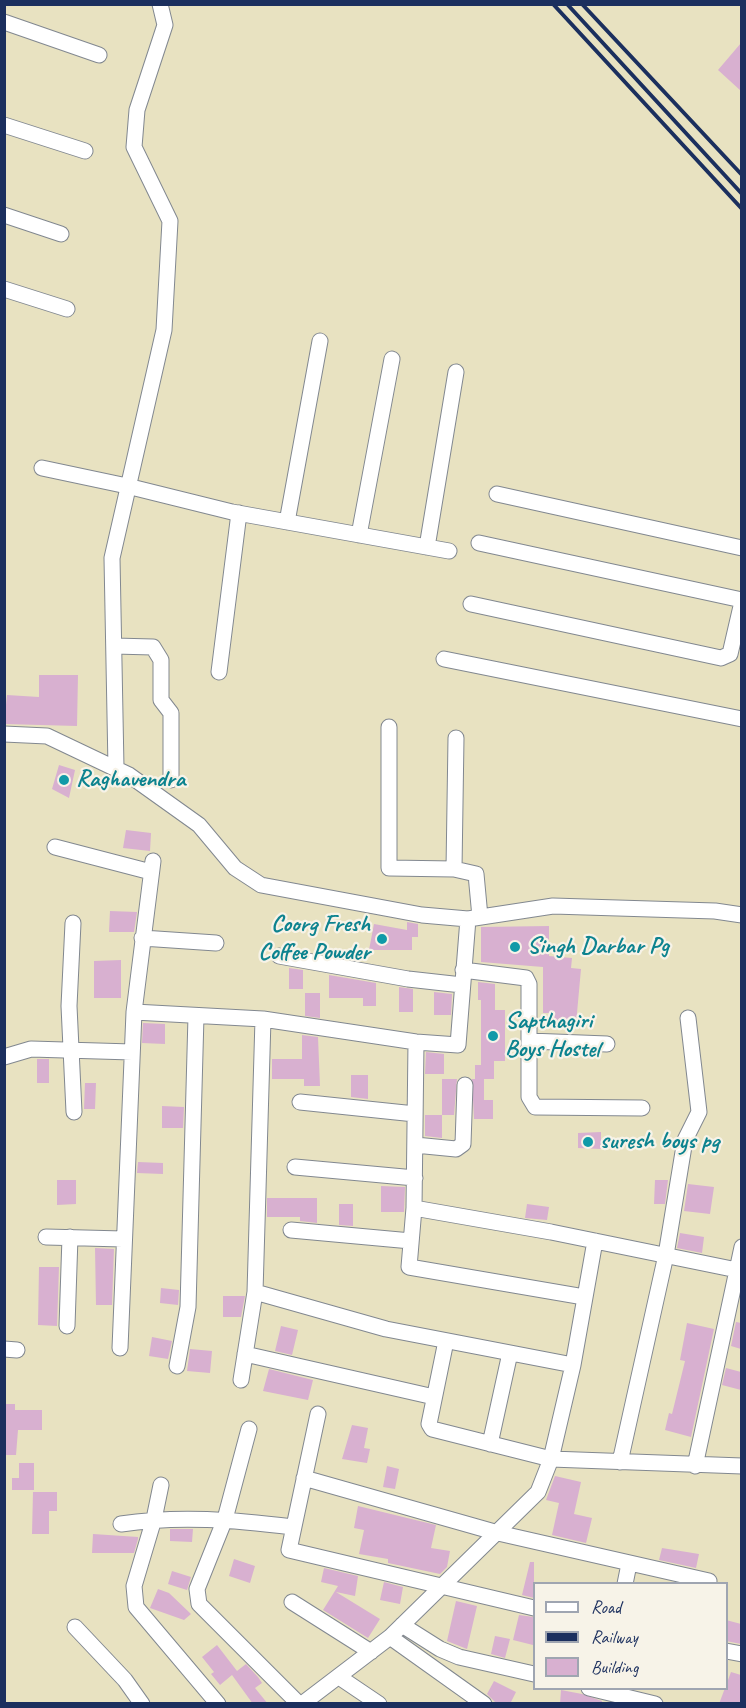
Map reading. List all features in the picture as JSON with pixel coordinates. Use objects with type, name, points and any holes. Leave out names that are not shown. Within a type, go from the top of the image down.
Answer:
[{"type":"street","points":[[116,768],[112,558],[164,330],[170,221],[134,147],[137,110],[165,25],[160,4]]},
{"type":"street","points":[[4,22],[99,55]]},
{"type":"street","points":[[4,124],[85,151]]},
{"type":"street","points":[[4,215],[61,234]]},
{"type":"street","points":[[4,289],[67,309]]},
{"type":"street","points":[[287,522],[320,341]]},
{"type":"street","points":[[359,535],[392,359]]},
{"type":"street","points":[[427,547],[456,372]]},
{"type":"street","points":[[42,468],[239,513],[449,551]]},
{"type":"street","points":[[497,494],[741,548]]},
{"type":"street","points":[[219,672],[239,513]]},
{"type":"street","points":[[471,604],[727,658],[730,654],[741,601],[479,543]]},
{"type":"street","points":[[114,646],[153,646],[158,651],[161,660],[161,700],[171,713],[171,780]]},
{"type":"street","points":[[444,659],[741,719]]},
{"type":"street","points":[[134,1012],[263,1019],[416,1042],[458,1045],[462,978],[474,918],[476,874],[454,869],[389,868],[389,727]]},
{"type":"street","points":[[4,734],[47,736],[116,768],[199,825],[235,868],[261,885],[422,915],[474,918],[553,906],[715,911],[741,915]]},
{"type":"street","points":[[454,869],[456,738]]},
{"type":"street","points":[[55,847],[152,867],[134,1012],[120,1348]]},
{"type":"street","points":[[73,923],[69,1006],[74,1112]]},
{"type":"street","points":[[142,938],[216,943]]},
{"type":"street","points":[[279,956],[408,979],[522,975],[530,984],[530,1098],[535,1107],[642,1108]]},
{"type":"street","points":[[177,1366],[188,1307],[196,1016]]},
{"type":"street","points":[[620,1462],[666,1255],[685,1140],[699,1112],[688,1018]]},
{"type":"street","points":[[241,1380],[255,1292],[263,1019]]},
{"type":"street","points":[[530,1041],[608,1044]]},
{"type":"street","points":[[416,1042],[415,1178],[410,1267],[584,1297]]},
{"type":"street","points":[[4,1058],[31,1049],[132,1052]]},
{"type":"street","points":[[415,1145],[456,1149],[463,1144],[465,1085]]},
{"type":"street","points":[[300,1102],[415,1114]]},
{"type":"street","points":[[295,1167],[415,1178]]},
{"type":"street","points":[[414,1208],[737,1270]]},
{"type":"street","points":[[291,1230],[411,1241]]},
{"type":"street","points":[[46,1237],[123,1239]]},
{"type":"street","points":[[67,1326],[70,1237]]},
{"type":"street","points":[[249,1429],[225,1519],[197,1589],[199,1604],[301,1704],[390,1637],[538,1492],[551,1459],[573,1365],[595,1241]]},
{"type":"street","points":[[695,1466],[741,1246]]},
{"type":"street","points":[[255,1292],[386,1329],[573,1365]]},
{"type":"street","points":[[446,1341],[430,1428],[551,1459],[741,1467]]},
{"type":"street","points":[[490,1444],[510,1353]]},
{"type":"street","points":[[245,1354],[434,1397]]},
{"type":"street","points":[[318,1414],[289,1550],[533,1608]]},
{"type":"street","points":[[304,1478],[498,1533],[710,1581]]},
{"type":"street","points":[[161,1485],[154,1519],[134,1586],[136,1607],[218,1704]]},
{"type":"street","points":[[121,1524],[154,1519],[225,1519],[293,1527]]},
{"type":"street","points":[[625,1582],[629,1564]]},
{"type":"street","points":[[292,1602],[371,1652]]},
{"type":"street","points":[[402,1625],[440,1649],[459,1657],[533,1674]]},
{"type":"street","points":[[75,1627],[125,1680],[142,1704]]},
{"type":"street","points":[[390,1637],[484,1704]]},
{"type":"street","points":[[339,1677],[379,1704]]},
{"type":"street","points":[[605,1695],[655,1704]]},
{"type":"building","points":[[741,43],[741,91],[718,70]]},
{"type":"building","points":[[39,675],[78,675],[77,726],[4,724],[7,695],[39,697]]},
{"type":"building","name":"Raghavendra","points":[[59,765],[75,770],[69,798],[52,789]]},
{"type":"building","name":"Raghavendra","points":[[126,830],[151,833],[150,851],[123,848]]},
{"type":"building","points":[[110,911],[137,912],[134,932],[109,932]]},
{"type":"building","points":[[407,922],[418,924],[418,937],[412,937],[412,950],[369,950],[374,924],[407,930]]},
{"type":"building","points":[[549,926],[549,956],[572,958],[571,968],[581,969],[576,1024],[552,1021],[553,1013],[543,1013],[543,967],[481,962],[481,927]]},
{"type":"building","points":[[121,960],[121,998],[94,998],[94,961]]},
{"type":"building","points":[[289,968],[303,970],[303,989],[289,989]]},
{"type":"building","points":[[329,975],[376,983],[376,1006],[363,1006],[363,998],[329,998]]},
{"type":"building","name":"Sapthagiri Boys Hostel","points":[[478,982],[495,984],[495,1010],[505,1010],[505,1061],[494,1061],[494,1079],[475,1079],[475,1065],[481,1065],[481,1000],[478,1000]]},
{"type":"building","points":[[399,987],[413,989],[413,1012],[399,1012]]},
{"type":"building","points":[[434,992],[452,994],[451,1015],[434,1015]]},
{"type":"building","points":[[305,993],[320,993],[320,1018],[305,1016]]},
{"type":"building","points":[[143,1023],[165,1024],[165,1044],[142,1043]]},
{"type":"building","points":[[302,1035],[318,1037],[320,1086],[304,1086],[304,1079],[272,1079],[272,1059],[302,1059]]},
{"type":"building","points":[[426,1052],[444,1054],[444,1074],[425,1074]]},
{"type":"building","points":[[37,1059],[49,1059],[49,1083],[37,1083]]},
{"type":"building","points":[[351,1075],[368,1075],[368,1099],[351,1097]]},
{"type":"building","points":[[442,1079],[457,1079],[454,1115],[442,1115]]},
{"type":"building","points":[[472,1079],[484,1079],[484,1100],[493,1100],[493,1119],[474,1119]]},
{"type":"building","points":[[85,1083],[96,1083],[95,1109],[84,1109]]},
{"type":"building","points":[[162,1106],[184,1107],[183,1128],[162,1128]]},
{"type":"building","points":[[425,1115],[442,1115],[442,1138],[425,1136]]},
{"type":"building","name":"suresh boys pg","points":[[601,1132],[601,1149],[578,1148],[578,1133]]},
{"type":"building","points":[[138,1162],[163,1163],[163,1174],[137,1173]]},
{"type":"building","points":[[57,1180],[76,1180],[76,1204],[57,1205]]},
{"type":"building","points":[[655,1180],[668,1180],[665,1204],[654,1204]]},
{"type":"building","points":[[688,1184],[714,1187],[710,1214],[684,1211]]},
{"type":"building","points":[[381,1186],[405,1187],[404,1212],[381,1212]]},
{"type":"building","points":[[267,1198],[317,1198],[317,1223],[300,1221],[300,1217],[267,1217]]},
{"type":"building","points":[[339,1204],[353,1204],[353,1226],[339,1225]]},
{"type":"building","points":[[527,1204],[549,1207],[547,1220],[525,1218]]},
{"type":"building","points":[[680,1233],[704,1237],[702,1253],[677,1248]]},
{"type":"building","points":[[95,1248],[114,1249],[112,1305],[96,1305]]},
{"type":"building","points":[[39,1267],[59,1267],[57,1326],[38,1325]]},
{"type":"building","points":[[161,1288],[179,1290],[178,1305],[160,1303]]},
{"type":"building","points":[[223,1296],[245,1296],[241,1317],[223,1317]]},
{"type":"building","points":[[736,1322],[741,1323],[741,1349],[731,1346]]},
{"type":"building","points":[[687,1323],[714,1329],[691,1437],[665,1430],[669,1413],[672,1414],[685,1361],[680,1360]]},
{"type":"building","points":[[281,1326],[298,1330],[292,1355],[275,1351]]},
{"type":"building","points":[[152,1337],[172,1341],[168,1359],[149,1356]]},
{"type":"building","points":[[190,1349],[212,1351],[210,1373],[187,1371]]},
{"type":"building","points":[[726,1368],[741,1372],[741,1390],[722,1385]]},
{"type":"building","points":[[269,1369],[313,1380],[308,1400],[263,1391]]},
{"type":"building","points":[[4,1404],[15,1404],[15,1410],[42,1410],[42,1430],[18,1430],[16,1455],[4,1455]]},
{"type":"building","points":[[352,1425],[368,1428],[364,1448],[370,1449],[367,1463],[342,1459]]},
{"type":"building","points":[[19,1463],[34,1463],[34,1490],[12,1490],[12,1478],[19,1478]]},
{"type":"building","points":[[387,1466],[399,1469],[395,1489],[383,1487]]},
{"type":"building","points":[[555,1476],[581,1482],[574,1514],[592,1518],[586,1543],[552,1535],[559,1503],[546,1500]]},
{"type":"building","points":[[33,1492],[57,1492],[57,1511],[49,1511],[49,1534],[32,1534]]},
{"type":"building","points":[[358,1506],[436,1525],[431,1548],[450,1551],[447,1567],[440,1574],[388,1563],[388,1559],[359,1554],[364,1530],[354,1528]]},
{"type":"building","points":[[170,1529],[193,1529],[192,1542],[170,1541]]},
{"type":"building","points":[[93,1534],[138,1537],[138,1539],[134,1553],[92,1553]]},
{"type":"building","points":[[662,1548],[699,1554],[696,1568],[659,1560]]},
{"type":"building","points":[[234,1559],[255,1566],[250,1583],[229,1576]]},
{"type":"building","points":[[530,1562],[534,1562],[533,1598],[522,1595]]},
{"type":"building","points":[[324,1568],[358,1576],[355,1596],[336,1592],[380,1619],[368,1638],[323,1610],[338,1586],[321,1582]]},
{"type":"building","points":[[172,1571],[191,1577],[187,1590],[168,1584]]},
{"type":"building","points":[[384,1582],[403,1587],[400,1604],[380,1600]]},
{"type":"building","points":[[158,1589],[169,1593],[191,1614],[184,1620],[150,1608]]},
{"type":"building","points":[[456,1601],[477,1606],[467,1649],[447,1641]]},
{"type":"building","points":[[519,1615],[533,1617],[533,1645],[513,1640]]},
{"type":"building","points":[[728,1621],[741,1624],[741,1644],[728,1641]]},
{"type":"building","points":[[495,1636],[510,1639],[505,1658],[491,1654]]},
{"type":"building","points":[[217,1645],[237,1671],[246,1664],[258,1677],[262,1683],[255,1688],[268,1704],[253,1704],[232,1675],[220,1685],[211,1674],[214,1672],[202,1657]]},
{"type":"building","points":[[731,1672],[741,1675],[741,1704],[719,1704],[724,1690],[728,1690]]},
{"type":"building","points":[[494,1681],[516,1692],[510,1704],[497,1704],[487,1694]]},
{"type":"building","points":[[561,1690],[582,1694],[602,1701],[602,1704],[560,1704]]},
{"type":"railway","points":[[553,4],[742,209]]},
{"type":"railway","points":[[567,4],[742,194]]},
{"type":"railway","points":[[582,4],[742,175]]},
{"type":"place","name":"Raghavendra","points":[[64,780]]},
{"type":"place","name":"Coorg Fresh Coffee Powder","points":[[382,939]]},
{"type":"place","name":"Singh Darbar Pg","points":[[515,947]]},
{"type":"place","name":"Sapthagiri Boys Hostel","points":[[493,1036]]},
{"type":"place","name":"suresh boys pg","points":[[588,1142]]}]
